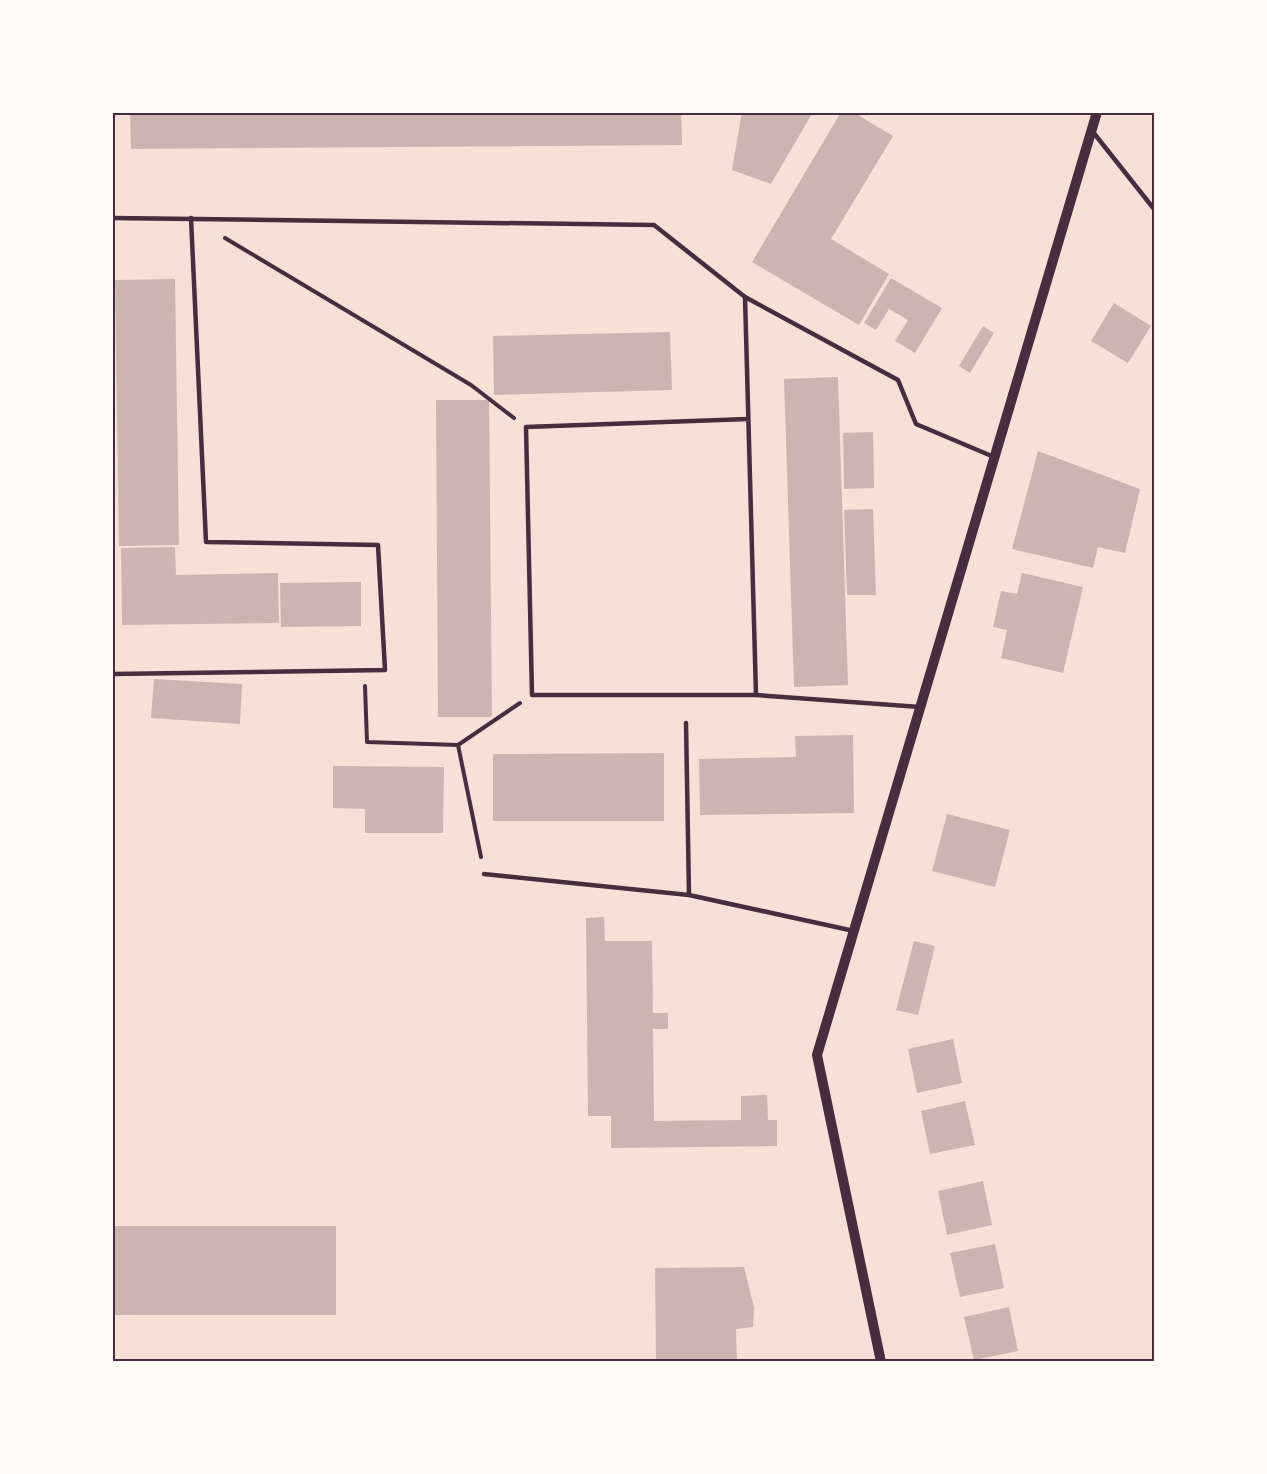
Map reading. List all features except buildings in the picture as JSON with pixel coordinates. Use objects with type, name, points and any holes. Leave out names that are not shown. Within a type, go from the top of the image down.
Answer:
[{"type":"street","points":[[881,1362],[817,1055],[1097,112]]},
{"type":"lane","points":[[1092,130],[1155,209]]},
{"type":"lane","points":[[112,218],[654,225],[745,297],[898,380],[916,424],[994,457]]},
{"type":"lane","points":[[112,674],[385,670],[378,545],[206,542],[191,218]]},
{"type":"lane","points":[[745,297],[756,696]]},
{"type":"lane","points":[[748,419],[526,427],[532,695],[756,696],[920,707]]},
{"type":"lane","points":[[686,723],[689,895]]},
{"type":"lane","points":[[484,874],[689,895],[854,931]]},
{"type":"path","points":[[191,218],[471,385],[526,427]]},
{"type":"path","points":[[364,670],[367,742],[458,745],[532,695]]},
{"type":"path","points":[[458,745],[484,874]]}]
